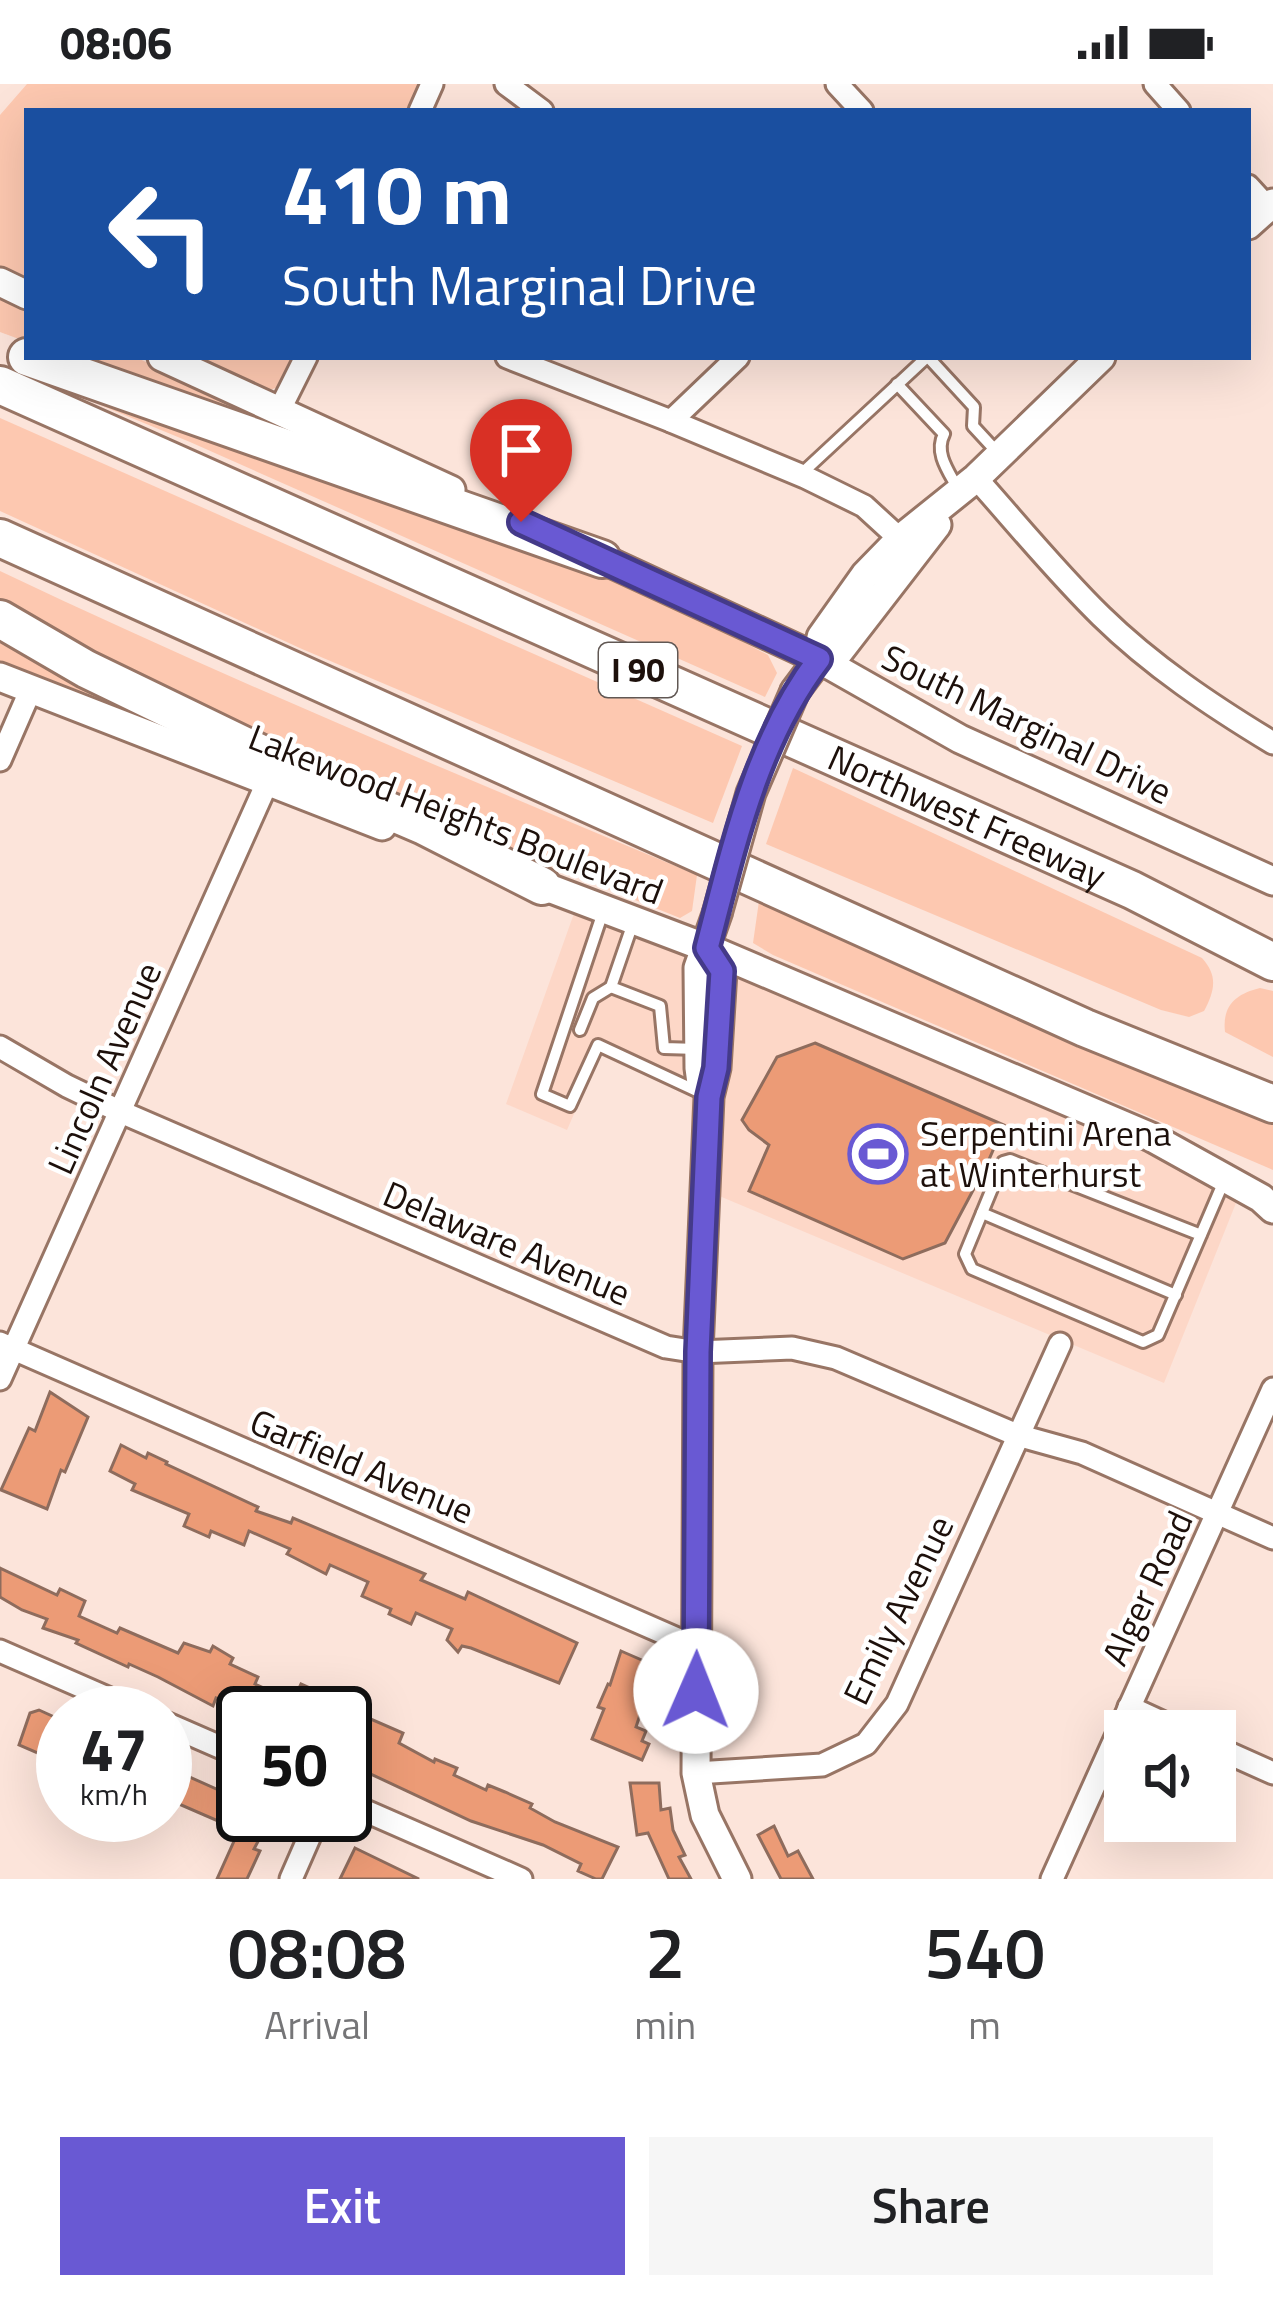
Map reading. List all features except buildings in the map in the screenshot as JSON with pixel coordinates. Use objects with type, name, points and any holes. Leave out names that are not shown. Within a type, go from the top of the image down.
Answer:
[{"type":"highway","points":[[36,360],[602,559]]},
{"type":"highway","name":"Northwest Freeway","points":[[0,385],[1132,890],[1273,962]]},
{"type":"highway","points":[[0,538],[1085,1028],[1273,1104]]},
{"type":"highway","points":[[0,619],[86,669],[542,886]]},
{"type":"main road","name":"South Marginal Drive","points":[[168,360],[819,659],[960,739],[1273,881]]},
{"type":"main road","points":[[709,1097],[700,1081],[698,968],[751,793],[795,691],[819,659],[821,637],[865,575],[900,539],[999,455],[1095,360]]},
{"type":"main road","points":[[819,659],[838,653],[922,541],[956,505],[967,484]]},
{"type":"main road","name":"Lakewood Heights Boulevard","points":[[0,677],[707,948],[1150,1137],[1273,1209]]},
{"type":"main road","points":[[707,948],[722,971],[716,1068],[709,1097],[698,1352],[696,1773],[706,1814],[736,1879]]},
{"type":"main road","points":[[1150,1137],[1273,1184]]},
{"type":"street","points":[[506,84],[538,108]]},
{"type":"street","points":[[837,84],[859,108]]},
{"type":"street","points":[[1155,84],[1176,108]]},
{"type":"street","points":[[279,411],[304,360]]},
{"type":"street","points":[[515,360],[800,475],[864,506],[900,539]]},
{"type":"street","points":[[671,421],[735,360]]},
{"type":"street","points":[[967,484],[1114,627],[1209,704],[1273,743]]},
{"type":"street","points":[[0,760],[31,689]]},
{"type":"street","name":"Lincoln Avenue","points":[[0,1379],[7,1347],[121,1112],[267,783]]},
{"type":"street","name":"Delaware Avenue","points":[[0,1047],[121,1112],[666,1347],[698,1352],[792,1348],[836,1358],[1017,1435],[1082,1453],[1273,1538]]},
{"type":"street","name":"Emily Avenue","points":[[696,1773],[822,1765],[866,1744],[897,1704],[1060,1344]]},
{"type":"street","name":"Garfield Avenue","points":[[7,1347],[698,1648]]},
{"type":"street","name":"Alger Road","points":[[1052,1879],[1273,1389]]},
{"type":"street","points":[[0,1651],[80,1686]]},
{"type":"street","points":[[1129,1707],[1135,1710]]},
{"type":"street","points":[[1236,1756],[1273,1773]]},
{"type":"street","points":[[372,1814],[521,1879]]},
{"type":"street","points":[[291,1879],[308,1842]]},
{"type":"lane","points":[[800,475],[924,360]]},
{"type":"lane","points":[[930,360],[974,407],[974,426],[999,455]]},
{"type":"lane","points":[[897,384],[944,434],[941,454],[967,484]]},
{"type":"lane","points":[[604,909],[542,1094],[570,1106],[598,1046],[709,1097]]},
{"type":"lane","points":[[580,1030],[593,998],[610,987],[634,920]]},
{"type":"lane","points":[[610,987],[660,1006],[664,1048],[699,1049]]},
{"type":"lane","points":[[1201,1235],[1010,1160],[1003,1162],[965,1254],[973,1269],[1143,1342],[1158,1335],[1201,1235],[1225,1178]]},
{"type":"lane","points":[[982,1213],[1175,1295]]},
{"type":"shaded area","points":[[27,84],[420,84],[409,108],[24,108],[24,284],[0,273],[0,115]]},
{"type":"shaded area","points":[[0,296],[24,307],[24,341],[0,332]]},
{"type":"shaded area","points":[[78,360],[142,360],[331,445]]},
{"type":"shaded area","points":[[191,360],[296,360],[284,385],[267,391]]},
{"type":"shaded area","points":[[47,383],[530,544],[698,618],[768,655],[777,673],[765,697]]},
{"type":"shaded area","points":[[0,418],[742,746],[713,823],[302,649],[0,511]]},
{"type":"shaded area","points":[[0,571],[259,689],[697,875],[692,911],[680,918],[459,829],[0,610]]},
{"type":"shaded area","points":[[0,630],[189,738],[0,665]]},
{"type":"shaded area","points":[[793,768],[1202,958],[1213,983],[1204,1011],[1189,1017],[1161,1010],[766,844]]},
{"type":"shaded area","points":[[759,901],[1273,1117],[1273,1170],[773,955],[753,943]]},
{"type":"shaded area","points":[[577,905],[1143,1143],[1238,1198],[1164,1383],[693,1185],[690,1089],[601,1052],[567,1130],[506,1104]]},
{"type":"shaded area","points":[[1260,988],[1273,991],[1273,1057],[1225,1032],[1232,1002]]},
{"type":"place","name":"Serpentini Arena at Winterhurst","points":[[878,1154]]},
{"type":"route","points":[[521,522],[819,659],[795,691],[751,793],[707,948],[722,971],[716,1068],[709,1097],[698,1352],[696,1691]]}]
